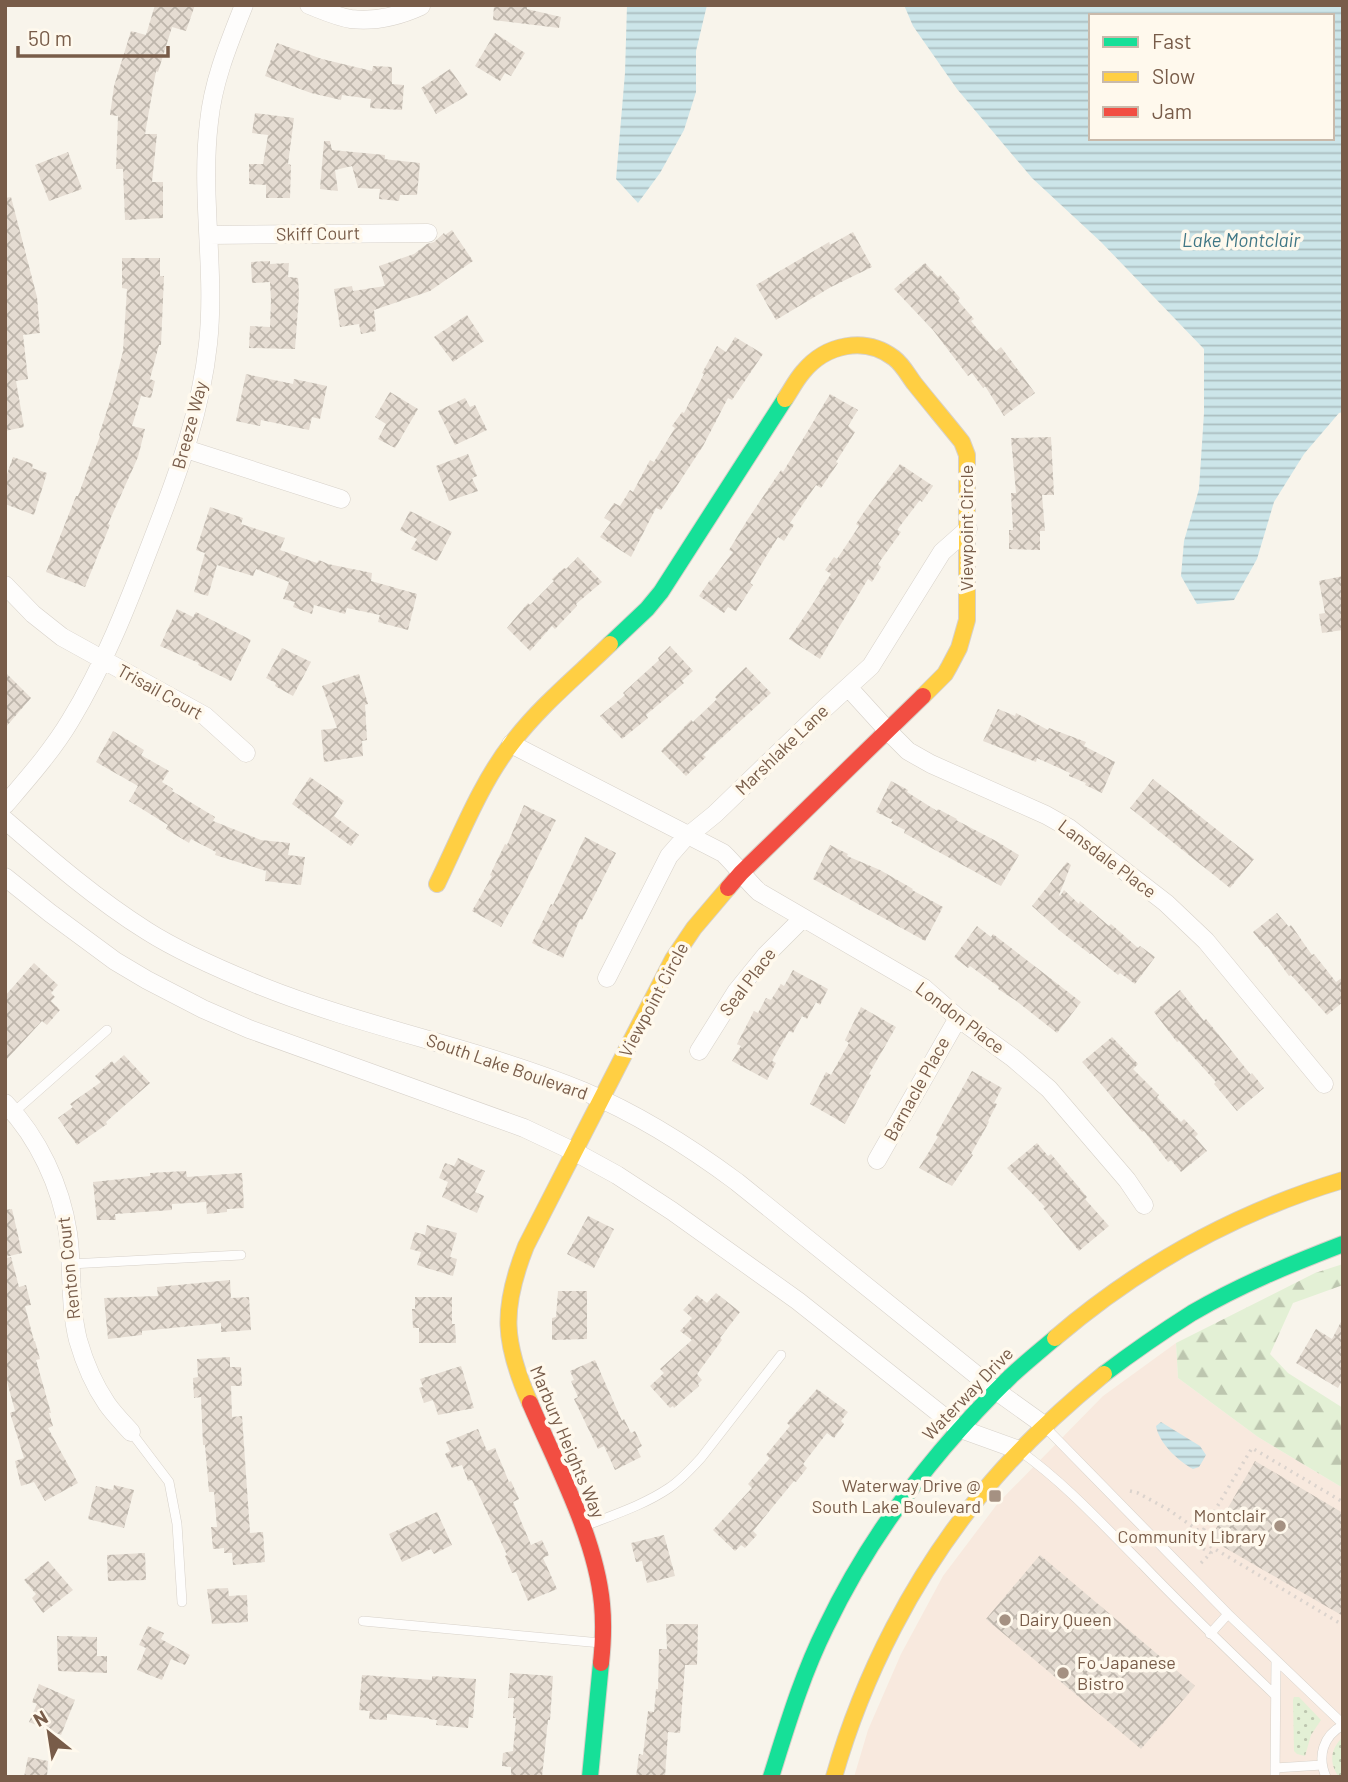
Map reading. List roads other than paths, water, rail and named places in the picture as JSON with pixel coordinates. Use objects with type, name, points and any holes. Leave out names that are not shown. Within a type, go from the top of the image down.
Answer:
[{"type":"street","name":"Breeze Way","points":[[5,805],[69,723],[104,660],[186,449],[200,396],[208,345],[211,293],[206,160],[209,120],[217,81],[244,5]]},
{"type":"street","points":[[309,5],[350,19],[377,20],[421,6]]},
{"type":"street","name":"Skiff Court","points":[[209,235],[428,233]]},
{"type":"street","name":"Viewpoint Circle","points":[[437,884],[490,775],[511,744],[530,720],[661,592],[803,372],[827,351],[843,345],[860,344],[877,348],[895,359],[961,442],[967,455],[967,620],[962,645],[945,674],[741,873],[694,928],[673,960],[602,1100]]},
{"type":"street","points":[[186,449],[341,499]]},
{"type":"street","name":"Marshlake Lane","points":[[607,978],[669,856],[871,666],[942,552],[968,529]]},
{"type":"street","name":"Trisail Court","points":[[5,584],[33,614],[62,637],[205,716],[246,753]]},
{"type":"street","name":"Lansdale Place","points":[[848,687],[908,751],[1069,828],[1166,903],[1206,941],[1324,1084]]},
{"type":"street","points":[[511,744],[723,853],[741,873]]},
{"type":"street","name":"South Lake Boulevard","points":[[5,820],[110,906],[148,932],[210,964],[313,1005],[519,1068],[602,1100],[648,1123],[718,1168],[995,1390],[1044,1425]]},
{"type":"street","name":"London Place","points":[[741,873],[758,892],[924,988],[958,1018],[1013,1058],[1049,1089],[1127,1180],[1144,1205]]},
{"type":"street","points":[[5,877],[115,961],[203,1009],[249,1029],[524,1128],[617,1175],[798,1301],[958,1428],[1019,1450]]},
{"type":"street","name":"Seal Place","points":[[699,1051],[736,992],[766,955],[803,918]]},
{"type":"street","name":"Barnacle Place","points":[[877,1160],[958,1018]]},
{"type":"street","name":"Marbury Heights Way","points":[[590,1777],[603,1643],[602,1604],[597,1574],[583,1527],[517,1374],[510,1353],[507,1326],[515,1271],[602,1100]]},
{"type":"street","name":"Renton Court","points":[[10,1108],[33,1139],[50,1170],[61,1204],[66,1223],[72,1314],[90,1374],[107,1404],[131,1433]]},
{"type":"street","name":"Waterway Drive","points":[[771,1777],[791,1710],[820,1641],[848,1585],[885,1522],[958,1428],[1031,1357],[1110,1294],[1222,1226],[1275,1203],[1343,1180]]},
{"type":"street","points":[[834,1777],[851,1721],[899,1617],[939,1552],[984,1490],[1019,1450],[1091,1384],[1172,1325],[1235,1289],[1287,1264],[1343,1244]]},
{"type":"lane","points":[[10,1108],[107,1030]]},
{"type":"lane","points":[[70,1264],[241,1255]]},
{"type":"lane","points":[[583,1527],[647,1501],[687,1474],[781,1355]]},
{"type":"lane","points":[[1044,1425],[1228,1614],[1343,1724],[1332,1733],[1322,1751],[1322,1765],[1326,1777]]},
{"type":"lane","points":[[131,1433],[169,1482],[177,1524],[182,1602]]},
{"type":"lane","points":[[1019,1450],[1082,1502],[1210,1634],[1275,1695]]},
{"type":"lane","points":[[1210,1634],[1228,1614]]},
{"type":"lane","points":[[363,1621],[603,1643]]},
{"type":"lane","points":[[1276,1660],[1275,1772],[1322,1765]]},
{"type":"water","points":[[627,5],[707,5],[696,51],[696,92],[684,130],[660,173],[638,203],[616,179],[625,73]]},
{"type":"water","name":"Lake Montclair","points":[[904,5],[1343,5],[1343,412],[1339,413],[1304,454],[1274,502],[1257,559],[1234,600],[1197,604],[1181,576],[1184,541],[1199,489],[1204,413],[1204,349],[1101,242],[1032,178],[957,89],[913,26]]},
{"type":"water","points":[[1161,1422],[1200,1446],[1206,1455],[1199,1467],[1193,1469],[1170,1451],[1156,1426]]},
{"type":"place","name":"Waterway Drive @ South Lake Boulevard","points":[[995,1496]]},
{"type":"place","name":"Montclair Community Library","points":[[1280,1526]]},
{"type":"place","name":"Dairy Queen","points":[[1005,1620]]},
{"type":"place","name":"Fo Japanese Bistro","points":[[1063,1673]]}]
